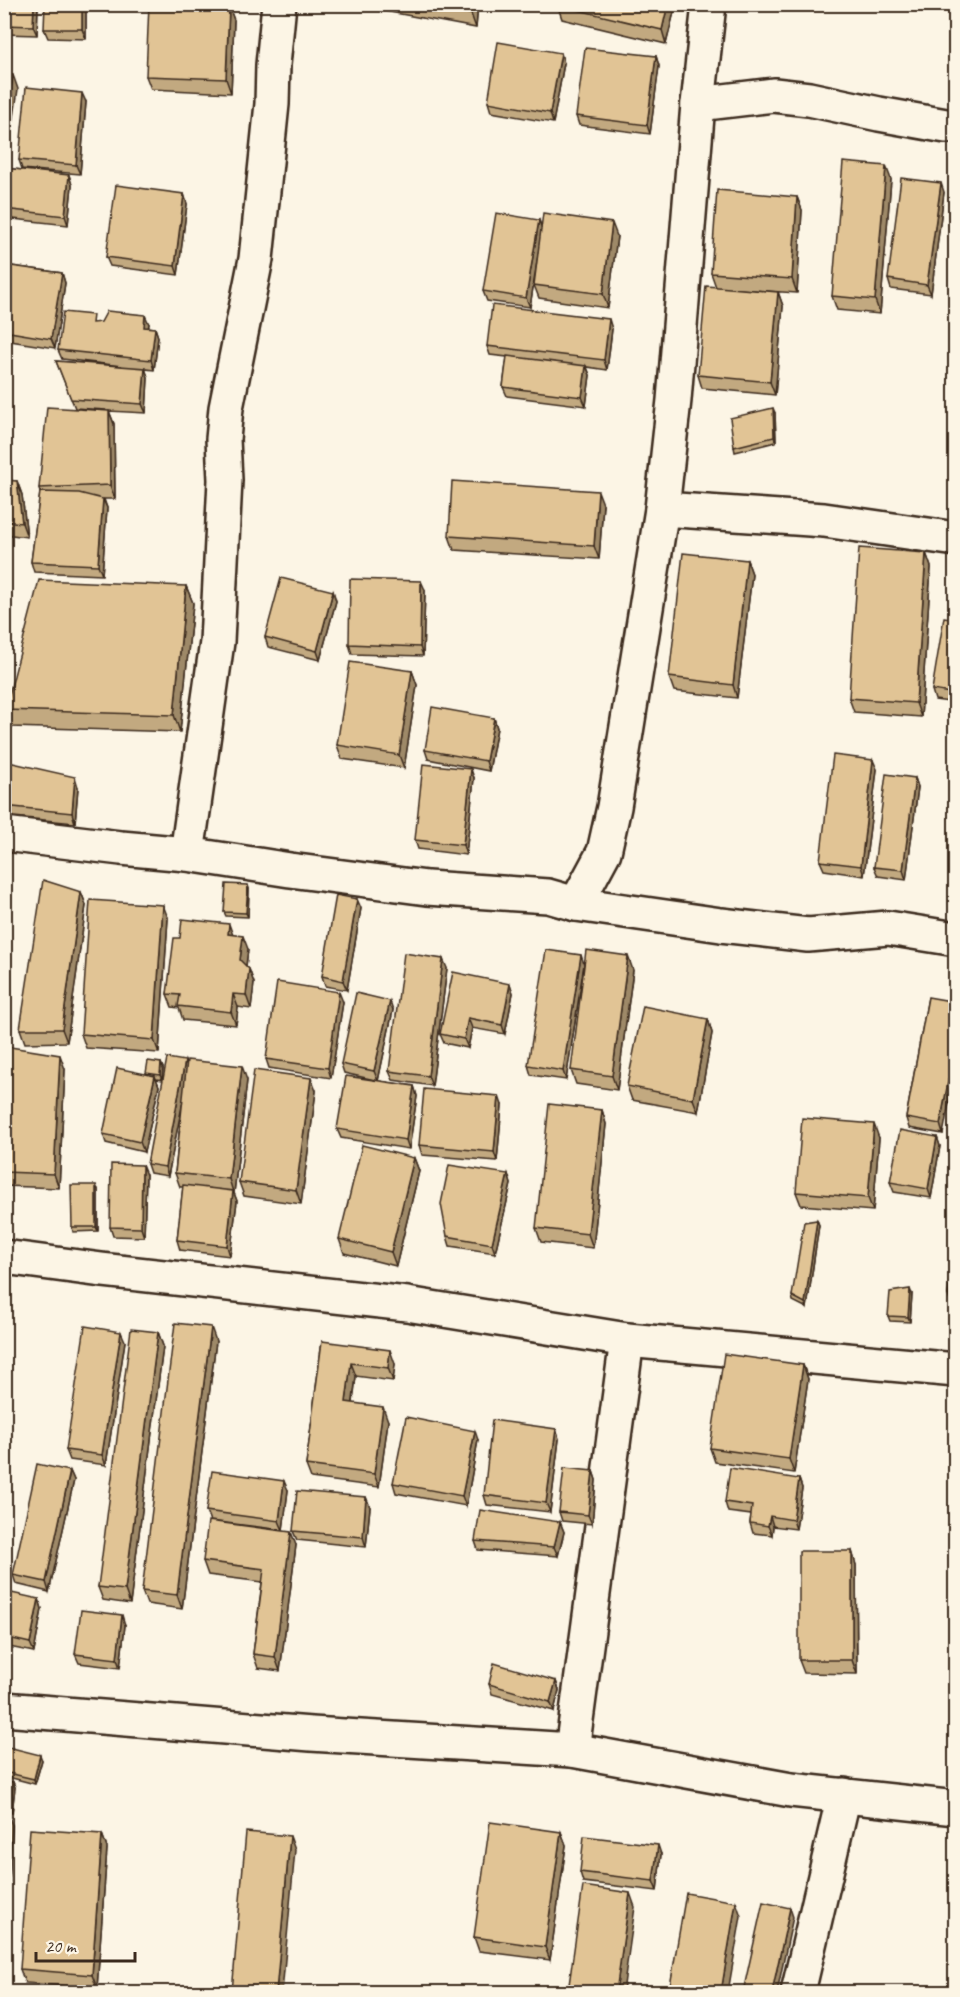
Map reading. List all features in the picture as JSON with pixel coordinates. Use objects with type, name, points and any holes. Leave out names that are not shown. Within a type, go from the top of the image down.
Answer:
[{"type":"street","points":[[187,854],[218,642],[225,480],[223,440],[226,408],[256,260],[272,104],[279,4]]},
{"type":"street","points":[[576,904],[604,852],[614,807],[662,509],[674,400],[698,104],[709,4]]},
{"type":"street","points":[[698,104],[774,95],[809,99],[879,114],[956,126]]},
{"type":"street","points":[[662,509],[824,520],[956,539]]},
{"type":"street","points":[[4,834],[187,854],[427,888],[548,896],[576,904],[721,925],[808,934],[888,928],[956,939]]},
{"type":"street","points":[[4,1257],[407,1304],[627,1340],[956,1370]]},
{"type":"street","points":[[572,1750],[627,1340]]},
{"type":"street","points":[[4,1709],[311,1734],[572,1750],[791,1790],[956,1808]]},
{"type":"street","points":[[798,1992],[844,1796]]},
{"type":"building","points":[[4,4],[34,4],[33,26],[4,25]]},
{"type":"building","points":[[45,4],[82,4],[82,29],[44,29]]},
{"type":"building","points":[[149,4],[229,7],[226,79],[146,76]]},
{"type":"building","points":[[418,4],[472,4],[471,14]]},
{"type":"building","points":[[557,4],[668,4],[662,30]]},
{"type":"building","points":[[498,42],[561,53],[550,113],[488,102]]},
{"type":"building","points":[[585,48],[656,56],[647,125],[576,116]]},
{"type":"building","points":[[4,74],[13,75],[4,134]]},
{"type":"building","points":[[26,87],[82,93],[76,165],[19,160]]},
{"type":"building","points":[[843,162],[886,166],[875,300],[832,296]]},
{"type":"building","points":[[4,168],[69,175],[65,216],[4,209]]},
{"type":"building","points":[[901,178],[941,183],[927,285],[888,279]]},
{"type":"building","points":[[116,185],[184,194],[175,266],[106,257]]},
{"type":"building","points":[[717,190],[797,197],[792,279],[711,273]]},
{"type":"building","points":[[496,213],[539,220],[526,298],[483,291]]},
{"type":"building","points":[[543,213],[612,223],[603,294],[534,285]]},
{"type":"building","points":[[4,265],[62,273],[51,339],[4,331]]},
{"type":"building","points":[[706,286],[778,292],[770,382],[698,375]]},
{"type":"building","points":[[492,305],[609,319],[604,360],[487,346]]},
{"type":"building","points":[[107,311],[145,315],[144,327],[155,328],[151,360],[58,350],[63,312],[93,315],[92,323],[101,322]]},
{"type":"building","points":[[507,356],[586,366],[582,397],[503,387]]},
{"type":"building","points":[[56,361],[145,368],[142,404],[71,399]]},
{"type":"building","points":[[47,407],[109,411],[110,485],[39,488]]},
{"type":"building","points":[[773,408],[774,437],[734,447],[730,418]]},
{"type":"building","points":[[4,480],[17,481],[22,523],[4,521]]},
{"type":"building","points":[[452,481],[598,491],[594,546],[449,536]]},
{"type":"building","points":[[40,492],[79,493],[103,499],[98,565],[31,562]]},
{"type":"building","points":[[859,548],[926,553],[916,703],[849,698]]},
{"type":"building","points":[[683,553],[747,560],[733,685],[669,677]]},
{"type":"building","points":[[281,578],[333,591],[317,651],[265,637]]},
{"type":"building","points":[[350,579],[421,581],[420,647],[349,644]]},
{"type":"building","points":[[39,580],[186,586],[174,715],[5,710]]},
{"type":"building","points":[[944,617],[956,619],[956,694],[932,690]]},
{"type":"building","points":[[350,662],[412,671],[399,755],[337,745]]},
{"type":"building","points":[[432,707],[494,718],[486,761],[425,750]]},
{"type":"building","points":[[833,755],[873,760],[861,866],[820,861]]},
{"type":"building","points":[[4,761],[75,777],[72,813],[4,806]]},
{"type":"building","points":[[423,764],[471,769],[463,845],[415,840]]},
{"type":"building","points":[[886,774],[915,778],[903,870],[874,867]]},
{"type":"building","points":[[43,880],[81,892],[62,1029],[20,1029]]},
{"type":"building","points":[[226,884],[248,885],[246,913],[224,912]]},
{"type":"building","points":[[336,895],[357,899],[343,981],[322,976]]},
{"type":"building","points":[[90,900],[163,905],[154,1040],[81,1034]]},
{"type":"building","points":[[182,919],[229,924],[228,934],[243,936],[240,960],[249,969],[246,995],[233,994],[231,1012],[178,1006],[180,995],[167,994],[174,938],[180,938]]},
{"type":"building","points":[[546,950],[581,955],[563,1071],[528,1065]]},
{"type":"building","points":[[586,950],[628,956],[612,1076],[571,1070]]},
{"type":"building","points":[[404,953],[443,959],[428,1076],[389,1071]]},
{"type":"building","points":[[453,972],[510,984],[502,1025],[468,1018],[464,1039],[440,1034]]},
{"type":"building","points":[[277,982],[339,992],[328,1068],[266,1059]]},
{"type":"building","points":[[356,993],[390,1001],[374,1071],[341,1064]]},
{"type":"building","points":[[928,997],[956,1002],[956,1040],[940,1124],[906,1118]]},
{"type":"building","points":[[643,1006],[708,1019],[693,1099],[627,1086]]},
{"type":"building","points":[[4,1046],[60,1055],[54,1174],[4,1172]]},
{"type":"building","points":[[167,1058],[185,1061],[165,1167],[147,1164]]},
{"type":"building","points":[[187,1060],[242,1066],[229,1179],[175,1173]]},
{"type":"building","points":[[148,1061],[161,1063],[160,1075],[146,1073]]},
{"type":"building","points":[[117,1068],[155,1076],[140,1142],[103,1134]]},
{"type":"building","points":[[254,1070],[311,1078],[296,1190],[239,1182]]},
{"type":"building","points":[[346,1076],[414,1086],[406,1140],[337,1129]]},
{"type":"building","points":[[424,1089],[499,1096],[494,1152],[419,1145]]},
{"type":"building","points":[[549,1104],[602,1110],[588,1234],[536,1228]]},
{"type":"building","points":[[802,1118],[874,1124],[868,1198],[796,1192]]},
{"type":"building","points":[[900,1130],[937,1137],[928,1189],[890,1182]]},
{"type":"building","points":[[362,1145],[414,1158],[391,1252],[339,1239]]},
{"type":"building","points":[[111,1164],[142,1165],[141,1228],[110,1227]]},
{"type":"building","points":[[449,1165],[508,1174],[492,1244],[447,1236],[441,1204]]},
{"type":"building","points":[[71,1185],[96,1185],[96,1227],[72,1227]]},
{"type":"building","points":[[183,1185],[233,1191],[227,1246],[177,1240]]},
{"type":"building","points":[[817,1220],[805,1303],[792,1296],[804,1222]]},
{"type":"building","points":[[953,1244],[956,1245],[956,1296],[948,1295]]},
{"type":"building","points":[[910,1289],[908,1317],[888,1316],[890,1292]]},
{"type":"building","points":[[175,1323],[211,1327],[177,1595],[142,1591]]},
{"type":"building","points":[[85,1326],[121,1332],[102,1455],[66,1450]]},
{"type":"building","points":[[131,1329],[158,1332],[125,1590],[98,1587]]},
{"type":"building","points":[[322,1341],[390,1350],[388,1368],[351,1363],[346,1402],[383,1407],[374,1474],[306,1465]]},
{"type":"building","points":[[724,1354],[803,1365],[789,1459],[710,1448]]},
{"type":"building","points":[[406,1417],[475,1431],[462,1496],[393,1483]]},
{"type":"building","points":[[492,1420],[556,1429],[546,1503],[484,1495]]},
{"type":"building","points":[[37,1464],[70,1471],[46,1582],[13,1575]]},
{"type":"building","points":[[564,1468],[593,1471],[588,1515],[559,1512]]},
{"type":"building","points":[[730,1468],[799,1479],[793,1520],[770,1516],[768,1526],[750,1523],[752,1506],[725,1502]]},
{"type":"building","points":[[212,1471],[284,1481],[279,1521],[206,1511]]},
{"type":"building","points":[[297,1491],[366,1497],[363,1537],[293,1531]]},
{"type":"building","points":[[480,1510],[560,1522],[554,1547],[475,1541]]},
{"type":"building","points":[[208,1521],[291,1532],[275,1657],[253,1654],[264,1569],[203,1561]]},
{"type":"building","points":[[799,1551],[852,1551],[852,1660],[799,1660]]},
{"type":"building","points":[[7,1592],[39,1599],[30,1643],[4,1637],[4,1605]]},
{"type":"building","points":[[81,1610],[122,1615],[117,1659],[75,1654]]},
{"type":"building","points":[[494,1663],[556,1681],[550,1702],[489,1684]]},
{"type":"building","points":[[4,1746],[40,1755],[34,1779],[4,1772]]},
{"type":"building","points":[[4,1781],[13,1782],[11,1808],[4,1807]]},
{"type":"building","points":[[4,1811],[7,1811],[4,1864]]},
{"type":"building","points":[[490,1822],[561,1832],[545,1947],[474,1937]]},
{"type":"building","points":[[30,1829],[102,1834],[92,1975],[20,1969]]},
{"type":"building","points":[[246,1832],[290,1836],[276,1992],[232,1992]]},
{"type":"building","points":[[584,1836],[658,1845],[653,1881],[580,1872]]},
{"type":"building","points":[[583,1886],[630,1893],[616,1992],[568,1992]]},
{"type":"building","points":[[686,1893],[736,1902],[721,1992],[669,1992]]},
{"type":"building","points":[[763,1902],[790,1908],[772,1992],[743,1992]]}]
